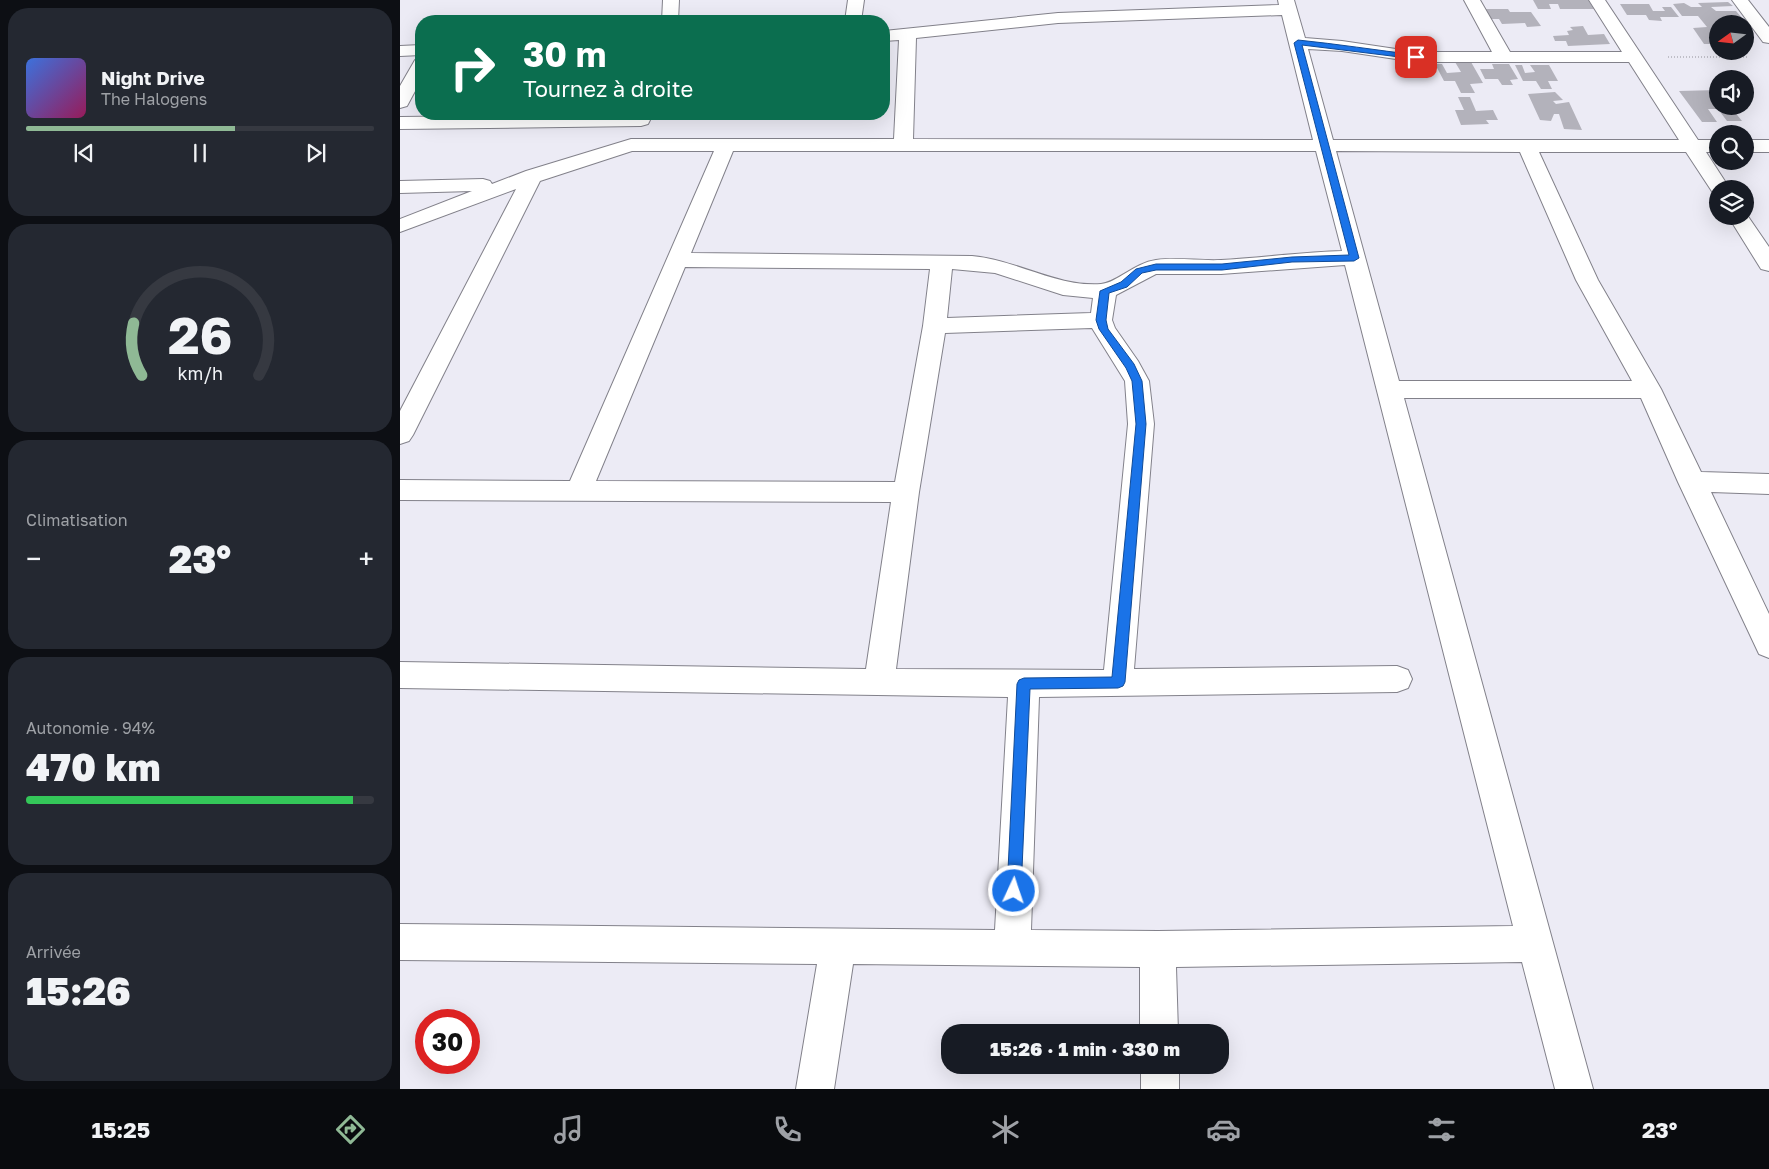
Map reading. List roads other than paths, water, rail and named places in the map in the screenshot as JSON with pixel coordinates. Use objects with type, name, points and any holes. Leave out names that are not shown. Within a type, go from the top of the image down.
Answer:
[{"type":"street","points":[[670,15],[671,0]]},
{"type":"street","points":[[854,15],[856,0]]},
{"type":"street","points":[[1472,0],[1504,57]]},
{"type":"street","points":[[1597,0],[1714,180]]},
{"type":"street","points":[[1740,0],[1769,38]]},
{"type":"street","points":[[890,36],[908,35],[1053,12],[1288,5],[1574,1089]]},
{"type":"street","points":[[903,145],[908,35]]},
{"type":"street","points":[[1298,43],[1342,46],[1416,57],[1634,57]]},
{"type":"street","points":[[400,50],[415,50]]},
{"type":"street","points":[[400,102],[415,75]]},
{"type":"street","points":[[400,123],[521,120]]},
{"type":"street","points":[[631,145],[641,120]]},
{"type":"street","points":[[400,226],[533,175],[631,145],[1709,146]]},
{"type":"street","points":[[579,491],[726,145]]},
{"type":"street","points":[[1527,146],[1587,280],[1649,389],[1769,645]]},
{"type":"street","points":[[1754,146],[1769,146]]},
{"type":"street","points":[[400,435],[533,175]]},
{"type":"street","points":[[400,187],[509,184]]},
{"type":"street","points":[[1744,225],[1769,264]]},
{"type":"street","points":[[676,260],[942,262],[1001,267],[1067,290],[1105,291],[1124,284],[1139,271],[1156,267],[1222,267],[1292,259],[1354,258]]},
{"type":"street","points":[[879,680],[906,492],[935,326],[942,262]]},
{"type":"street","points":[[1105,291],[1101,320],[1104,329],[1130,367],[1137,381],[1141,424],[1118,682]]},
{"type":"street","points":[[935,326],[1101,320]]},
{"type":"street","points":[[1390,390],[1649,389]]},
{"type":"street","points":[[1691,482],[1769,484]]},
{"type":"street","points":[[400,490],[906,492]]},
{"type":"street","points":[[400,674],[879,680],[1024,684],[1397,679]]},
{"type":"street","points":[[1012,948],[1024,684]]},
{"type":"street","points":[[400,942],[1012,948],[1536,944]]},
{"type":"street","points":[[815,1089],[838,947]]},
{"type":"street","points":[[1158,948],[1159,1024]]},
{"type":"street","points":[[1160,1074],[1160,1089]]}]
